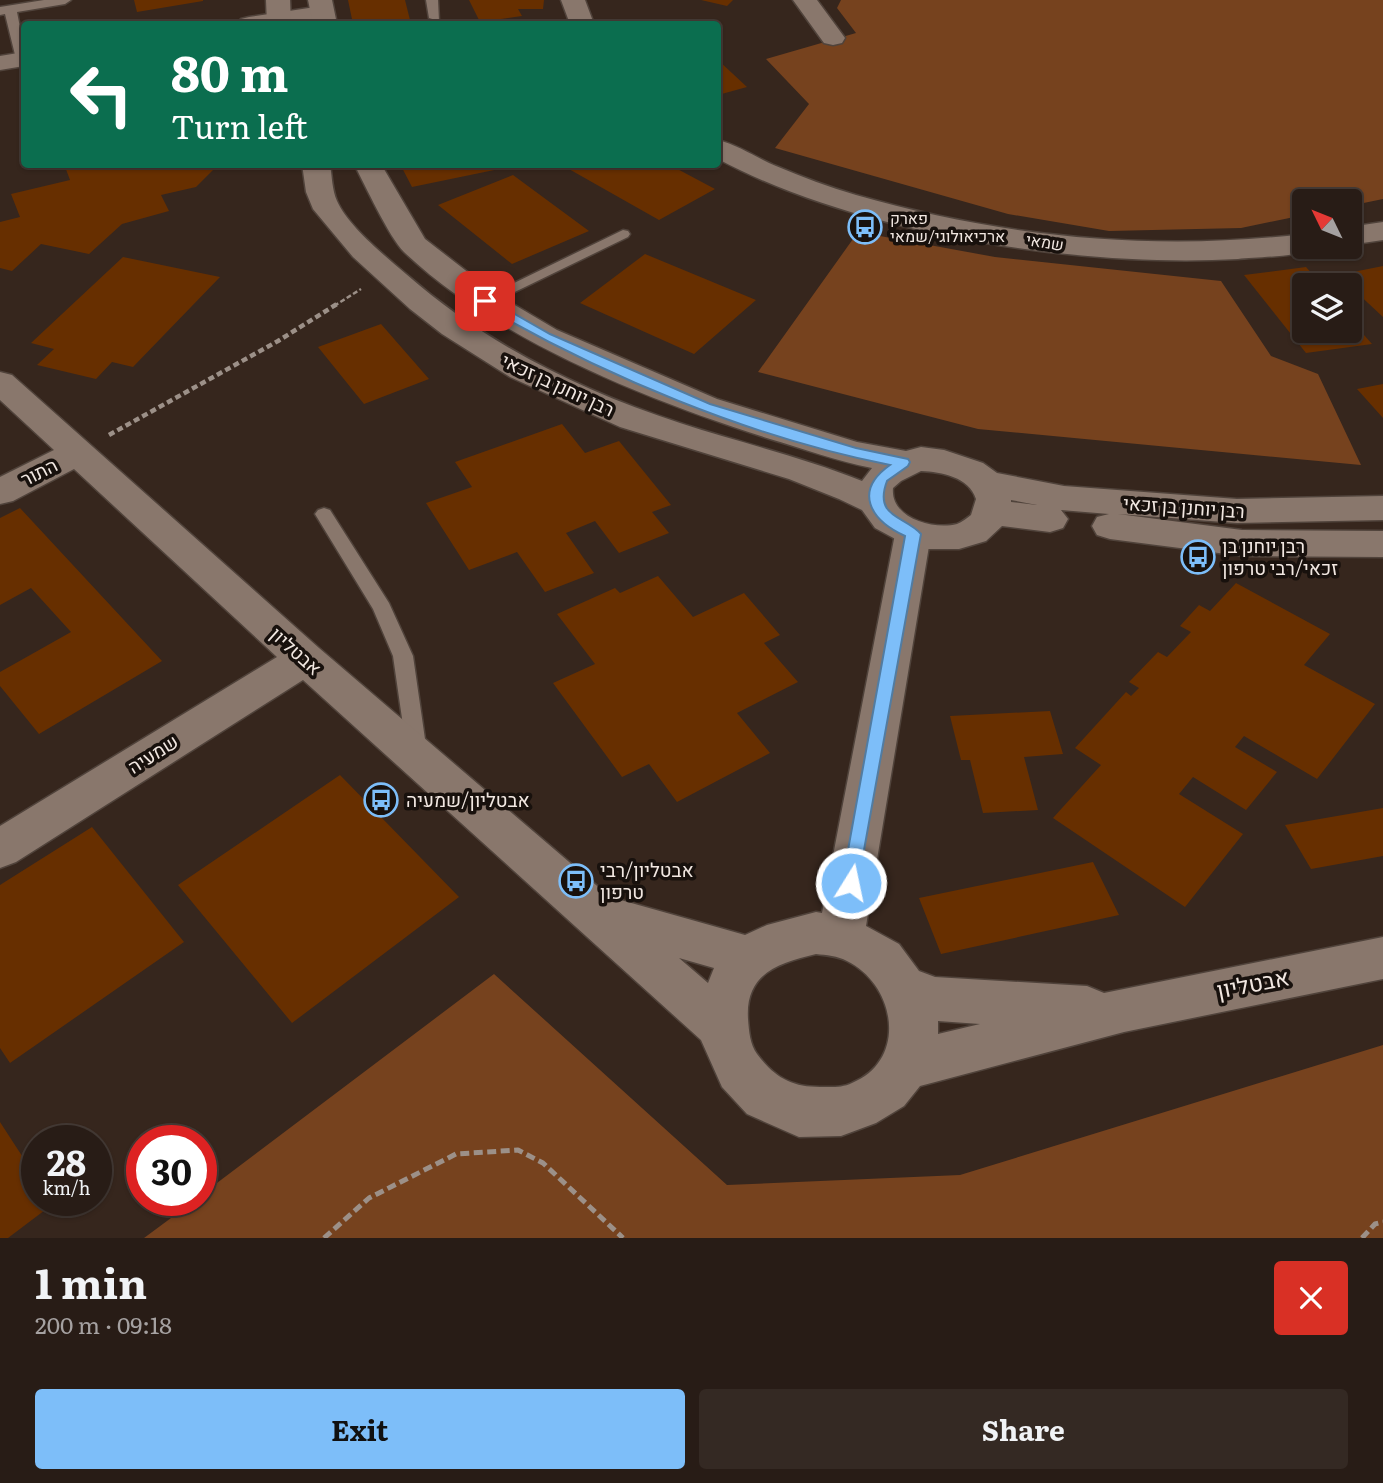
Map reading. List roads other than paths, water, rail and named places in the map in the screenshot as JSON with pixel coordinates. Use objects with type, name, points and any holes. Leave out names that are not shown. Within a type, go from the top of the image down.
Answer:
[{"type":"street","points":[[573,0],[581,21]]},
{"type":"street","points":[[805,0],[833,38]]},
{"type":"street","points":[[259,21],[278,15],[322,13]]},
{"type":"street","name":"שמאי","points":[[721,150],[756,169],[852,204],[965,229],[1069,247],[1171,252],[1292,244]]},
{"type":"street","name":"רבן יוחנן בן זכאי","points":[[317,168],[323,203],[363,251],[446,325],[516,369],[598,406],[668,431],[838,482],[876,502]]},
{"type":"street","name":"רבן יוחנן בן זכאי","points":[[369,168],[413,244],[485,301],[545,337],[705,407],[854,453],[903,462]]},
{"type":"street","points":[[1362,234],[1383,231]]},
{"type":"street","name":"אבטליון","points":[[0,382],[305,659],[721,1026]]},
{"type":"street","name":"התור","points":[[0,492],[78,453]]},
{"type":"street","points":[[940,459],[974,472],[988,498],[983,524],[970,533],[953,538],[933,538],[913,534],[890,520],[876,502],[876,490],[880,479],[903,462],[940,459]]},
{"type":"street","name":"רבן יוחנן בן זכאי","points":[[988,498],[1063,498],[1237,511],[1383,509]]},
{"type":"street","name":"רבן יוחנן בן זכאי","points":[[988,498],[1242,543],[1383,544]]},
{"type":"street","points":[[841,937],[913,534]]},
{"type":"street","name":"שמעיה","points":[[0,849],[305,659]]},
{"type":"street","name":"אבטליון","points":[[597,914],[748,957]]},
{"type":"street","points":[[816,933],[841,937],[866,948],[889,965],[905,988],[914,1014],[914,1040],[906,1066],[888,1089],[862,1106],[832,1113],[800,1111],[770,1100],[746,1080],[729,1055],[721,1026],[723,1000],[732,977],[748,957],[768,943],[791,935],[816,933]]},
{"type":"street","name":"אבטליון","points":[[906,1066],[1124,1010],[1383,958]]},
{"type":"street","name":"אבטליון","points":[[905,988],[934,999],[1124,1010]]},
{"type":"lane","points":[[15,61],[5,10],[65,0]]},
{"type":"lane","points":[[432,0],[435,18]]},
{"type":"lane","points":[[485,301],[623,234]]},
{"type":"lane","points":[[324,514],[382,608],[403,656],[418,757]]},
{"type":"place","name":"פארק ארכיאולוגי/שמאי","points":[[865,227]]},
{"type":"place","name":"רבן יוחנן בן זכאי/רבי טרפון","points":[[1198,557]]},
{"type":"place","name":"אבטליון/שמעיה","points":[[381,800]]},
{"type":"place","name":"אבטליון/רבי טרפון","points":[[576,881]]}]
